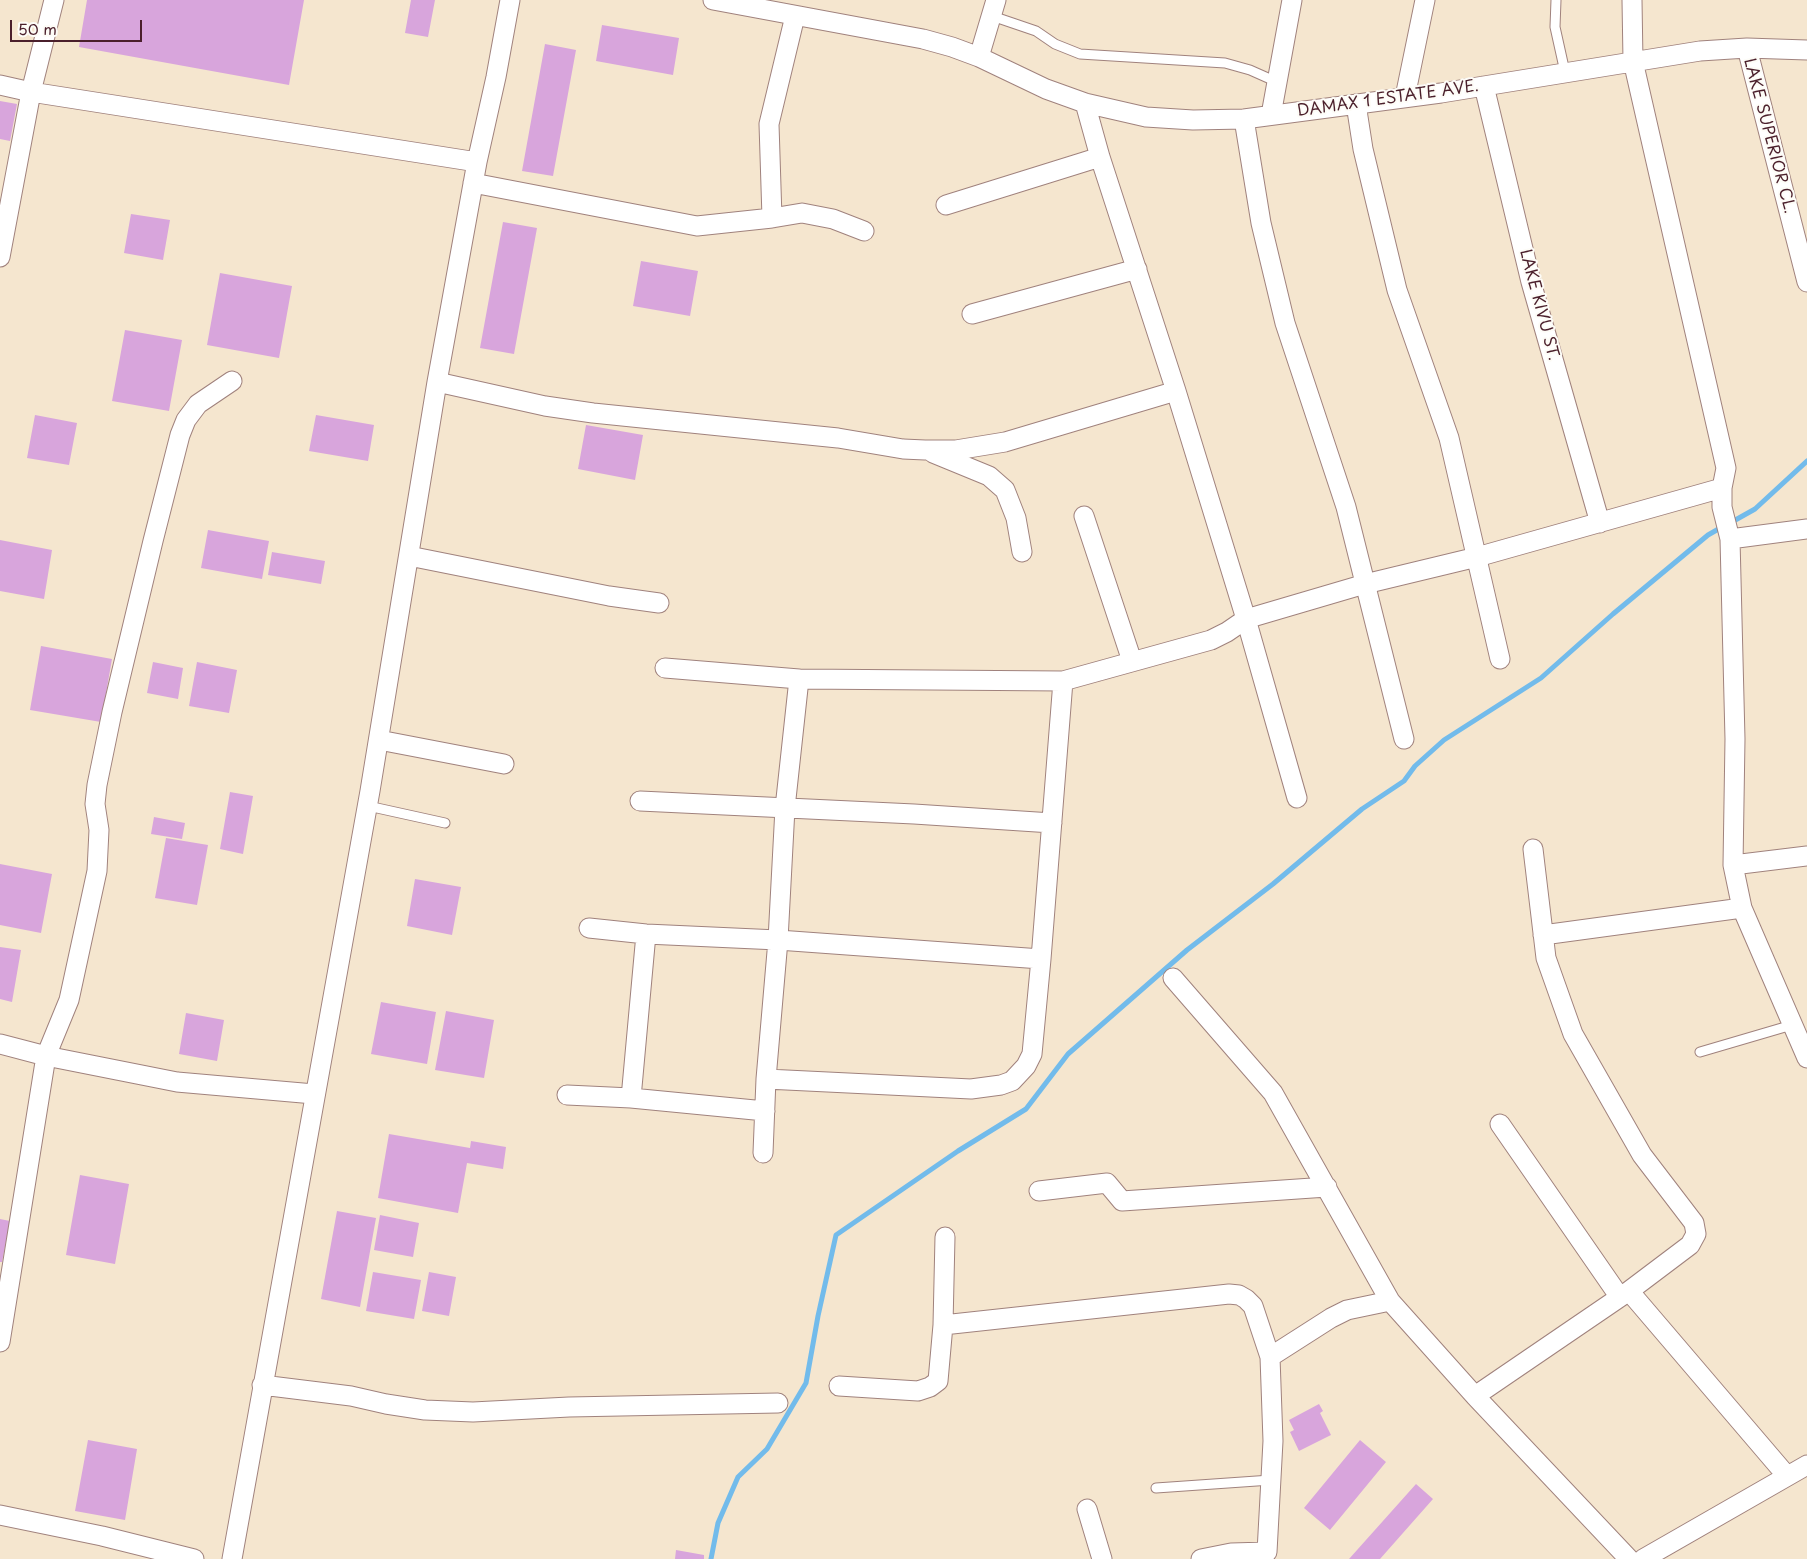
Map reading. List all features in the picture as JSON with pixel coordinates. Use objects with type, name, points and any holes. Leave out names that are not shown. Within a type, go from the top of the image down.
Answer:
[{"type":"street","points":[[0,257],[31,92],[54,0]]},
{"type":"street","points":[[232,1559],[314,1094],[368,806],[437,382],[477,162],[496,77],[510,0]]},
{"type":"street","name":"DAMAX 1 ESTATE AVE.","points":[[713,0],[789,10],[923,39],[979,57],[1046,89],[1085,104],[1146,117],[1193,120],[1244,119],[1356,104],[1484,86],[1700,51],[1746,48],[1807,50]]},
{"type":"street","points":[[1271,114],[1292,0]]},
{"type":"street","points":[[1406,97],[1426,0]]},
{"type":"street","points":[[1632,0],[1633,61],[1726,468],[1722,488],[1722,507],[1729,535],[1735,739],[1732,866],[1742,908],[1807,1058]]},
{"type":"street","points":[[979,57],[994,8]]},
{"type":"street","points":[[772,218],[769,124],[789,10]]},
{"type":"street","name":"LAKE SUPERIOR CL.","points":[[1746,48],[1807,282]]},
{"type":"street","points":[[0,85],[31,92],[477,162]]},
{"type":"street","name":"LAKE KIVU ST.","points":[[1484,86],[1531,282],[1600,523]]},
{"type":"street","points":[[1085,104],[1246,619],[1297,798]]},
{"type":"street","points":[[1356,104],[1363,149],[1398,290],[1449,438],[1500,659]]},
{"type":"street","points":[[1244,119],[1261,223],[1285,323],[1346,507],[1404,739]]},
{"type":"street","points":[[946,205],[1100,157]]},
{"type":"street","points":[[473,183],[697,226],[802,213],[833,219],[864,231]]},
{"type":"street","points":[[972,314],[1137,268]]},
{"type":"street","points":[[0,1342],[46,1056],[69,1000],[97,871],[99,830],[95,804],[97,785],[150,551],[180,436],[190,412],[198,404],[232,381]]},
{"type":"street","points":[[437,382],[546,406],[593,413],[808,435],[903,449],[925,450],[956,450],[1005,442],[1176,391]]},
{"type":"street","points":[[925,450],[989,476],[1005,490],[1016,518],[1022,552]]},
{"type":"street","points":[[666,668],[799,678],[1064,681],[1211,640],[1246,619],[1365,584],[1477,557],[1722,488]]},
{"type":"street","points":[[1084,516],[1132,661]]},
{"type":"street","points":[[1729,535],[1807,529]]},
{"type":"street","points":[[409,556],[609,596],[659,603]]},
{"type":"street","points":[[763,1153],[766,1079],[778,940],[785,808],[799,678]]},
{"type":"street","points":[[766,1079],[971,1089],[1001,1085],[1020,1074],[1026,1066],[1032,1054],[1064,681]]},
{"type":"street","points":[[379,740],[504,764]]},
{"type":"street","points":[[640,801],[914,814],[1052,823]]},
{"type":"street","points":[[1475,1396],[1690,1245],[1696,1234],[1694,1223],[1642,1155],[1573,1034],[1546,958],[1533,849]]},
{"type":"street","points":[[1732,866],[1807,856]]},
{"type":"street","points":[[1543,934],[1742,908]]},
{"type":"street","points":[[589,928],[646,934],[778,940],[1041,959]]},
{"type":"street","points":[[631,1098],[646,934]]},
{"type":"street","points":[[1173,978],[1273,1093],[1390,1301],[1475,1396],[1629,1559]]},
{"type":"street","points":[[0,1044],[46,1056],[177,1082],[314,1094]]},
{"type":"street","points":[[567,1095],[631,1098],[765,1111]]},
{"type":"street","points":[[1500,1124],[1624,1293],[1788,1476]]},
{"type":"street","points":[[1039,1191],[1107,1183],[1122,1201],[1327,1188]]},
{"type":"street","points":[[839,1386],[918,1391],[930,1387],[938,1381],[943,1325],[945,1237]]},
{"type":"street","points":[[943,1325],[1229,1294],[1239,1295],[1246,1299],[1253,1306],[1270,1357],[1274,1441],[1268,1556],[1231,1553],[1201,1559]]},
{"type":"street","points":[[1270,1357],[1331,1318],[1347,1310],[1390,1301]]},
{"type":"street","points":[[262,1385],[342,1395],[425,1410],[474,1412],[569,1407],[778,1403]]},
{"type":"street","points":[[1643,1559],[1807,1466]]},
{"type":"street","points":[[1087,1509],[1102,1559]]},
{"type":"street","points":[[0,1515],[102,1536],[194,1559]]},
{"type":"lane","points":[[1556,0],[1555,27],[1565,72]]},
{"type":"lane","points":[[994,8],[1036,31],[1055,44],[1080,54],[1225,63],[1250,70],[1277,82]]},
{"type":"lane","points":[[368,806],[445,823]]},
{"type":"lane","points":[[1700,1052],[1792,1024]]},
{"type":"lane","points":[[1156,1488],[1271,1480]]},
{"type":"building","points":[[87,0],[304,0],[289,85],[79,47]]},
{"type":"building","points":[[411,0],[435,0],[428,37],[405,33]]},
{"type":"building","points":[[602,25],[679,38],[673,75],[596,61]]},
{"type":"building","points":[[545,44],[576,50],[553,176],[522,171]]},
{"type":"building","points":[[0,101],[17,104],[10,141],[0,139]]},
{"type":"building","points":[[131,214],[170,220],[163,260],[124,253]]},
{"type":"building","points":[[503,222],[537,228],[514,354],[480,348]]},
{"type":"building","points":[[641,261],[698,271],[690,316],[633,306]]},
{"type":"building","points":[[220,273],[292,286],[279,358],[207,345]]},
{"type":"building","points":[[125,330],[182,340],[169,411],[112,401]]},
{"type":"building","points":[[35,415],[77,423],[69,465],[27,458]]},
{"type":"building","points":[[316,415],[374,425],[368,461],[309,451]]},
{"type":"building","points":[[586,425],[643,435],[635,480],[578,469]]},
{"type":"building","points":[[208,530],[269,541],[262,579],[201,568]]},
{"type":"building","points":[[0,540],[52,550],[44,599],[0,591]]},
{"type":"building","points":[[272,552],[325,561],[321,584],[268,575]]},
{"type":"building","points":[[41,646],[112,659],[101,722],[30,710]]},
{"type":"building","points":[[153,662],[183,668],[178,699],[147,693]]},
{"type":"building","points":[[197,662],[237,670],[229,713],[189,706]]},
{"type":"building","points":[[230,792],[253,796],[243,854],[220,849]]},
{"type":"building","points":[[154,817],[185,823],[182,839],[151,834]]},
{"type":"building","points":[[166,838],[208,845],[197,905],[155,898]]},
{"type":"building","points":[[0,864],[52,874],[41,933],[0,925]]},
{"type":"building","points":[[415,879],[461,887],[452,935],[407,926]]},
{"type":"building","points":[[0,947],[21,950],[12,1002],[0,999]]},
{"type":"building","points":[[381,1002],[436,1012],[427,1064],[371,1054]]},
{"type":"building","points":[[446,1011],[494,1020],[484,1078],[435,1070]]},
{"type":"building","points":[[186,1013],[224,1020],[217,1061],[179,1054]]},
{"type":"building","points":[[389,1134],[470,1148],[471,1141],[506,1147],[503,1169],[467,1163],[458,1213],[378,1198]]},
{"type":"building","points":[[80,1175],[129,1184],[115,1264],[66,1255]]},
{"type":"building","points":[[337,1211],[376,1218],[360,1307],[321,1299]]},
{"type":"building","points":[[380,1215],[419,1223],[413,1257],[374,1250]]},
{"type":"building","points":[[0,1219],[10,1221],[2,1262],[0,1262]]},
{"type":"building","points":[[373,1272],[421,1280],[414,1319],[366,1311]]},
{"type":"building","points":[[429,1272],[456,1277],[449,1316],[422,1311]]},
{"type":"building","points":[[1319,1404],[1323,1411],[1320,1413],[1331,1435],[1299,1451],[1290,1432],[1294,1430],[1289,1420]]},
{"type":"building","points":[[88,1440],[137,1449],[125,1520],[75,1511]]},
{"type":"building","points":[[1360,1440],[1386,1462],[1330,1530],[1304,1508]]},
{"type":"building","points":[[1416,1484],[1433,1499],[1380,1559],[1349,1559]]},
{"type":"building","points":[[676,1550],[704,1555],[704,1559],[675,1559]]},
{"type":"waterway","points":[[1730,523],[1755,509],[1807,461]]},
{"type":"waterway","points":[[711,1559],[718,1523],[738,1477],[767,1449],[806,1383],[818,1316],[836,1235],[958,1151],[1026,1109],[1068,1054],[1187,950],[1273,884],[1362,809],[1404,781],[1415,766],[1444,740],[1541,678],[1613,614],[1708,535],[1722,527]]}]
